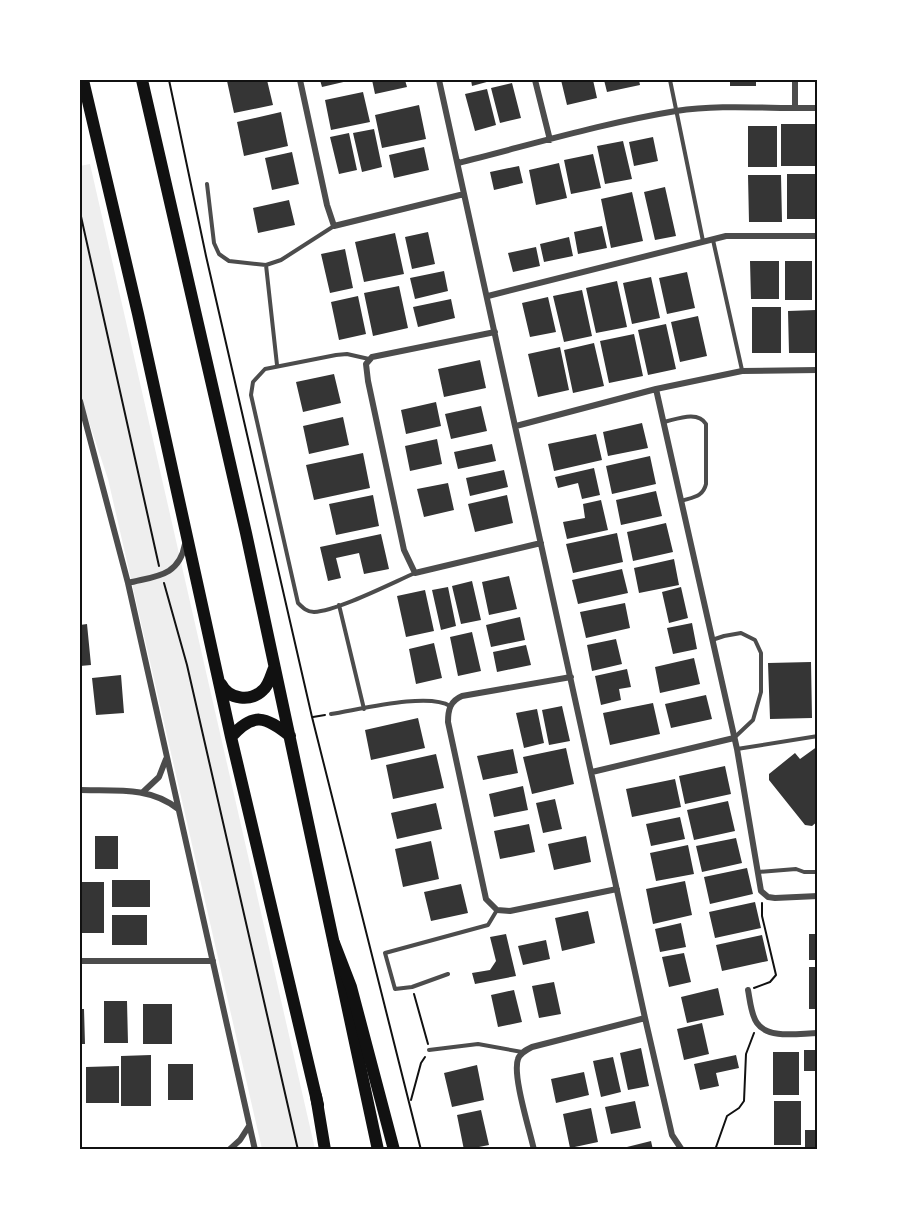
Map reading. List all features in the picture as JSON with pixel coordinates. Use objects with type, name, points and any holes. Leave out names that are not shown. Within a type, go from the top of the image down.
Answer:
[{"type":"main road","points":[[83,80],[231,737],[330,1149]]},
{"type":"main road","points":[[142,80],[236,487],[378,1149]]},
{"type":"main road","points":[[219,680],[229,694],[243,698],[250,697],[268,685],[274,667]]},
{"type":"main road","points":[[231,737],[244,724],[258,719],[272,722],[290,735]]},
{"type":"main road","points":[[334,943],[347,974],[394,1149]]},
{"type":"main road","points":[[316,1096],[325,1149]]},
{"type":"street","points":[[300,80],[327,205],[334,226],[464,195]]},
{"type":"street","points":[[439,80],[645,1018],[672,1135],[682,1149]]},
{"type":"street","points":[[535,80],[550,140]]},
{"type":"street","points":[[795,80],[795,108]]},
{"type":"street","points":[[458,163],[676,111],[706,108],[818,108]]},
{"type":"street","points":[[488,296],[726,237],[818,236]]},
{"type":"street","points":[[495,332],[369,359],[366,370],[390,483],[405,550],[415,573],[541,543]]},
{"type":"street","points":[[516,426],[656,389],[742,371],[818,370]]},
{"type":"street","points":[[656,389],[737,749],[764,895],[775,898],[818,896]]},
{"type":"street","points":[[80,401],[83,424],[128,583],[255,1149]]},
{"type":"street","points":[[128,583],[161,574],[176,567],[185,541],[185,526]]},
{"type":"street","points":[[571,677],[462,696],[454,699],[450,706],[448,722],[486,899],[497,910],[510,911],[617,889]]},
{"type":"street","points":[[592,772],[734,738]]},
{"type":"street","points":[[143,792],[159,777],[167,757]]},
{"type":"street","points":[[80,790],[143,792],[162,798],[178,809]]},
{"type":"street","points":[[80,961],[213,961]]},
{"type":"street","points":[[748,990],[755,1021],[769,1032],[818,1033]]},
{"type":"street","points":[[534,1149],[517,1076],[518,1059],[523,1052],[532,1047],[645,1018]]},
{"type":"street","points":[[229,1149],[240,1140],[250,1125]]},
{"type":"lane","points":[[670,80],[703,242]]},
{"type":"lane","points":[[207,184],[214,243],[219,254],[234,262],[266,265],[281,260],[334,226]]},
{"type":"lane","points":[[713,240],[742,371]]},
{"type":"lane","points":[[266,265],[277,365]]},
{"type":"lane","points":[[369,359],[347,354],[277,365],[260,372],[253,382],[251,395],[298,603],[304,609],[314,612],[339,605],[415,573]]},
{"type":"lane","points":[[663,422],[697,416],[706,424],[705,491],[701,495],[681,501]]},
{"type":"lane","points":[[339,605],[364,709]]},
{"type":"lane","points":[[712,640],[741,633],[754,640],[761,652],[761,692],[753,720],[734,738]]},
{"type":"lane","points":[[331,714],[428,700],[440,700],[450,706]]},
{"type":"lane","points":[[737,749],[818,736]]},
{"type":"lane","points":[[758,872],[796,869],[804,872],[818,872]]},
{"type":"lane","points":[[448,974],[412,987],[395,989],[385,954],[488,925],[497,910]]},
{"type":"lane","points":[[429,1050],[478,1044],[523,1052]]},
{"type":"path","points":[[169,80],[206,256],[312,717],[421,1149]]},
{"type":"path","points":[[80,212],[161,574],[186,665],[298,1149]]},
{"type":"path","points":[[312,717],[331,714]]},
{"type":"path","points":[[748,990],[774,979],[776,975],[761,910],[764,895]]},
{"type":"path","points":[[410,1103],[421,1063],[429,1050],[412,987]]},
{"type":"path","points":[[715,1149],[727,1116],[739,1108],[744,1101],[746,1054],[758,1025]]},
{"type":"shaded area","points":[[90,164],[315,1149],[262,1149],[108,479],[80,395],[80,166]]},
{"type":"building","points":[[267,80],[273,105],[234,113],[227,81]]},
{"type":"building","points":[[320,80],[352,80],[322,87]]},
{"type":"building","points":[[372,80],[405,80],[407,87],[375,94]]},
{"type":"building","points":[[471,80],[494,80],[472,86]]},
{"type":"building","points":[[561,80],[593,80],[597,98],[567,105]]},
{"type":"building","points":[[604,80],[639,80],[640,85],[607,92]]},
{"type":"building","points":[[730,80],[756,80],[756,86],[730,86]]},
{"type":"building","points":[[512,83],[521,118],[500,123],[491,88]]},
{"type":"building","points":[[487,89],[496,125],[475,131],[465,94]]},
{"type":"building","points":[[363,92],[370,122],[331,130],[325,100]]},
{"type":"building","points":[[419,105],[426,139],[382,148],[375,115]]},
{"type":"building","points":[[281,112],[288,146],[244,156],[237,122]]},
{"type":"building","points":[[781,124],[815,124],[815,166],[781,166]]},
{"type":"building","points":[[748,126],[777,126],[777,167],[748,167]]},
{"type":"building","points":[[374,129],[382,167],[362,172],[353,133]]},
{"type":"building","points":[[349,133],[357,170],[339,174],[330,137]]},
{"type":"building","points":[[653,137],[658,161],[634,166],[629,142]]},
{"type":"building","points":[[623,141],[632,179],[605,184],[597,146]]},
{"type":"building","points":[[424,147],[429,170],[394,178],[389,155]]},
{"type":"building","points":[[292,152],[299,184],[272,190],[265,158]]},
{"type":"building","points":[[593,154],[601,188],[571,194],[564,160]]},
{"type":"building","points":[[559,163],[567,198],[536,205],[529,170]]},
{"type":"building","points":[[519,166],[523,183],[494,190],[490,172]]},
{"type":"building","points":[[787,174],[816,174],[816,219],[787,219]]},
{"type":"building","points":[[748,175],[781,175],[782,222],[749,222]]},
{"type":"building","points":[[665,187],[676,236],[655,240],[644,192]]},
{"type":"building","points":[[632,192],[643,241],[611,248],[601,199]]},
{"type":"building","points":[[289,200],[295,225],[258,233],[253,208]]},
{"type":"building","points":[[602,226],[607,248],[578,254],[574,232]]},
{"type":"building","points":[[428,232],[435,264],[412,269],[405,237]]},
{"type":"building","points":[[395,233],[404,274],[364,282],[355,242]]},
{"type":"building","points":[[569,237],[573,256],[544,262],[540,244]]},
{"type":"building","points":[[536,247],[540,266],[513,272],[508,253]]},
{"type":"building","points":[[345,249],[353,288],[330,293],[321,254]]},
{"type":"building","points":[[750,261],[779,261],[779,299],[751,299]]},
{"type":"building","points":[[785,261],[812,261],[812,300],[785,300]]},
{"type":"building","points":[[444,271],[448,291],[415,299],[410,278]]},
{"type":"building","points":[[687,272],[695,308],[667,314],[659,278]]},
{"type":"building","points":[[651,277],[660,318],[632,324],[623,283]]},
{"type":"building","points":[[617,281],[627,327],[596,333],[586,288]]},
{"type":"building","points":[[399,286],[408,328],[373,336],[364,293]]},
{"type":"building","points":[[582,290],[592,336],[564,342],[553,296]]},
{"type":"building","points":[[358,296],[366,334],[339,340],[331,302]]},
{"type":"building","points":[[548,297],[556,332],[530,337],[522,303]]},
{"type":"building","points":[[451,299],[455,318],[418,327],[413,307]]},
{"type":"building","points":[[752,307],[781,307],[781,353],[752,353]]},
{"type":"building","points":[[816,310],[816,353],[789,353],[788,311]]},
{"type":"building","points":[[698,316],[707,356],[680,362],[671,322]]},
{"type":"building","points":[[666,324],[676,369],[648,375],[638,330]]},
{"type":"building","points":[[634,334],[643,376],[609,383],[600,341]]},
{"type":"building","points":[[594,343],[604,386],[573,393],[564,350]]},
{"type":"building","points":[[560,347],[569,390],[538,397],[528,354]]},
{"type":"building","points":[[480,360],[486,388],[444,397],[438,369]]},
{"type":"building","points":[[334,374],[341,403],[303,412],[296,382]]},
{"type":"building","points":[[436,402],[441,426],[406,434],[401,410]]},
{"type":"building","points":[[481,406],[487,431],[451,439],[445,414]]},
{"type":"building","points":[[343,417],[349,445],[309,454],[303,426]]},
{"type":"building","points":[[642,423],[648,448],[608,456],[603,432]]},
{"type":"building","points":[[596,434],[602,460],[554,471],[548,444]]},
{"type":"building","points":[[437,439],[442,464],[410,471],[405,446]]},
{"type":"building","points":[[492,444],[496,461],[458,469],[454,452]]},
{"type":"building","points":[[363,453],[370,488],[314,500],[306,465]]},
{"type":"building","points":[[650,456],[656,484],[612,494],[606,466]]},
{"type":"building","points":[[594,468],[600,495],[582,499],[578,483],[558,488],[555,477]]},
{"type":"building","points":[[504,470],[508,487],[470,496],[466,478]]},
{"type":"building","points":[[448,483],[454,510],[424,517],[417,489]]},
{"type":"building","points":[[656,491],[662,516],[621,525],[616,500]]},
{"type":"building","points":[[373,495],[379,526],[336,535],[329,504]]},
{"type":"building","points":[[507,495],[513,523],[475,532],[468,504]]},
{"type":"building","points":[[601,500],[608,530],[567,539],[563,522],[585,518],[583,504]]},
{"type":"building","points":[[666,523],[673,552],[633,561],[627,532]]},
{"type":"building","points":[[617,533],[623,562],[573,573],[566,544]]},
{"type":"building","points":[[381,534],[389,569],[364,574],[359,553],[336,558],[341,578],[328,581],[320,547]]},
{"type":"building","points":[[674,559],[679,585],[639,593],[634,568]]},
{"type":"building","points":[[622,569],[628,593],[578,604],[572,580]]},
{"type":"building","points":[[509,576],[517,609],[489,615],[482,582]]},
{"type":"building","points":[[472,581],[481,620],[461,624],[452,586]]},
{"type":"building","points":[[448,587],[456,626],[441,630],[432,590]]},
{"type":"building","points":[[681,587],[688,618],[669,623],[662,592]]},
{"type":"building","points":[[425,590],[434,631],[406,637],[397,596]]},
{"type":"building","points":[[625,603],[630,628],[586,638],[580,612]]},
{"type":"building","points":[[520,617],[525,640],[491,647],[486,625]]},
{"type":"building","points":[[692,623],[697,649],[673,654],[667,628]]},
{"type":"building","points":[[87,624],[91,665],[80,666],[80,625]]},
{"type":"building","points":[[472,632],[481,671],[458,676],[450,637]]},
{"type":"building","points":[[616,639],[622,664],[592,671],[587,645]]},
{"type":"building","points":[[434,643],[442,678],[416,684],[409,649]]},
{"type":"building","points":[[526,645],[531,665],[497,672],[493,652]]},
{"type":"building","points":[[694,658],[700,684],[660,693],[655,667]]},
{"type":"building","points":[[811,662],[812,718],[770,719],[768,663]]},
{"type":"building","points":[[627,669],[631,687],[619,689],[621,700],[601,705],[595,676]]},
{"type":"building","points":[[121,675],[124,713],[96,715],[92,678]]},
{"type":"building","points":[[706,695],[712,719],[671,728],[665,704]]},
{"type":"building","points":[[653,703],[660,734],[610,745],[603,713]]},
{"type":"building","points":[[562,706],[570,741],[549,745],[542,710]]},
{"type":"building","points":[[537,709],[544,743],[524,748],[516,713]]},
{"type":"building","points":[[418,718],[425,748],[371,760],[365,730]]},
{"type":"building","points":[[818,746],[818,821],[812,826],[805,825],[769,780],[769,774],[795,753],[800,759]]},
{"type":"building","points":[[566,748],[574,784],[532,794],[523,757]]},
{"type":"building","points":[[513,749],[518,773],[483,780],[477,756]]},
{"type":"building","points":[[436,754],[444,788],[393,799],[386,765]]},
{"type":"building","points":[[725,766],[731,794],[685,804],[679,776]]},
{"type":"building","points":[[675,779],[681,807],[632,817],[626,789]]},
{"type":"building","points":[[523,786],[528,810],[494,817],[489,794]]},
{"type":"building","points":[[555,799],[562,829],[543,833],[536,803]]},
{"type":"building","points":[[728,801],[735,831],[694,840],[687,810]]},
{"type":"building","points":[[436,803],[442,829],[397,839],[391,813]]},
{"type":"building","points":[[680,817],[685,839],[651,846],[646,824]]},
{"type":"building","points":[[529,824],[535,852],[500,859],[494,831]]},
{"type":"building","points":[[95,836],[118,836],[118,869],[95,869]]},
{"type":"building","points":[[586,836],[591,862],[554,870],[548,844]]},
{"type":"building","points":[[736,838],[742,863],[702,872],[696,846]]},
{"type":"building","points":[[431,841],[439,879],[403,887],[395,849]]},
{"type":"building","points":[[688,845],[694,874],[656,881],[650,853]]},
{"type":"building","points":[[747,868],[753,894],[710,904],[704,877]]},
{"type":"building","points":[[112,880],[150,880],[150,907],[112,907]]},
{"type":"building","points":[[685,881],[692,915],[653,924],[646,889]]},
{"type":"building","points":[[80,882],[104,882],[104,933],[80,933]]},
{"type":"building","points":[[461,884],[468,913],[431,921],[424,892]]},
{"type":"building","points":[[755,902],[761,928],[715,938],[709,912]]},
{"type":"building","points":[[588,911],[595,943],[562,951],[555,918]]},
{"type":"building","points":[[112,915],[147,915],[147,945],[112,945]]},
{"type":"building","points":[[681,923],[686,947],[660,952],[655,929]]},
{"type":"building","points":[[506,934],[516,976],[475,984],[472,973],[490,970],[496,961],[490,937]]},
{"type":"building","points":[[809,934],[818,934],[818,960],[809,960]]},
{"type":"building","points":[[762,935],[768,961],[722,971],[716,945]]},
{"type":"building","points":[[546,940],[550,959],[523,965],[518,946]]},
{"type":"building","points":[[684,953],[691,982],[669,987],[662,957]]},
{"type":"building","points":[[809,967],[818,967],[818,1009],[809,1009]]},
{"type":"building","points":[[554,982],[561,1014],[539,1018],[532,986]]},
{"type":"building","points":[[718,988],[724,1015],[687,1023],[681,997]]},
{"type":"building","points":[[514,990],[522,1022],[498,1027],[491,995]]},
{"type":"building","points":[[104,1001],[127,1001],[128,1043],[104,1043]]},
{"type":"building","points":[[143,1004],[172,1004],[172,1044],[143,1044]]},
{"type":"building","points":[[80,1009],[84,1009],[85,1044],[80,1044]]},
{"type":"building","points":[[702,1023],[709,1054],[684,1060],[677,1029]]},
{"type":"building","points":[[641,1048],[649,1086],[628,1090],[620,1053]]},
{"type":"building","points":[[804,1050],[818,1050],[818,1071],[804,1071]]},
{"type":"building","points":[[773,1052],[799,1052],[799,1095],[773,1095]]},
{"type":"building","points":[[151,1055],[151,1106],[121,1106],[121,1056]]},
{"type":"building","points":[[736,1055],[739,1068],[716,1073],[719,1086],[700,1090],[694,1064]]},
{"type":"building","points":[[613,1057],[621,1092],[601,1097],[593,1061]]},
{"type":"building","points":[[168,1064],[193,1064],[193,1100],[168,1100]]},
{"type":"building","points":[[477,1065],[484,1100],[452,1107],[444,1073]]},
{"type":"building","points":[[119,1066],[119,1103],[86,1103],[86,1067]]},
{"type":"building","points":[[584,1072],[589,1095],[556,1103],[551,1079]]},
{"type":"building","points":[[635,1101],[641,1128],[611,1134],[605,1107]]},
{"type":"building","points":[[774,1101],[801,1101],[801,1145],[774,1145]]},
{"type":"building","points":[[591,1108],[598,1142],[570,1148],[563,1114]]},
{"type":"building","points":[[481,1110],[489,1145],[464,1150],[457,1115]]},
{"type":"building","points":[[805,1130],[818,1130],[818,1150],[805,1150]]},
{"type":"building","points":[[651,1141],[653,1150],[619,1150],[619,1149]]}]
